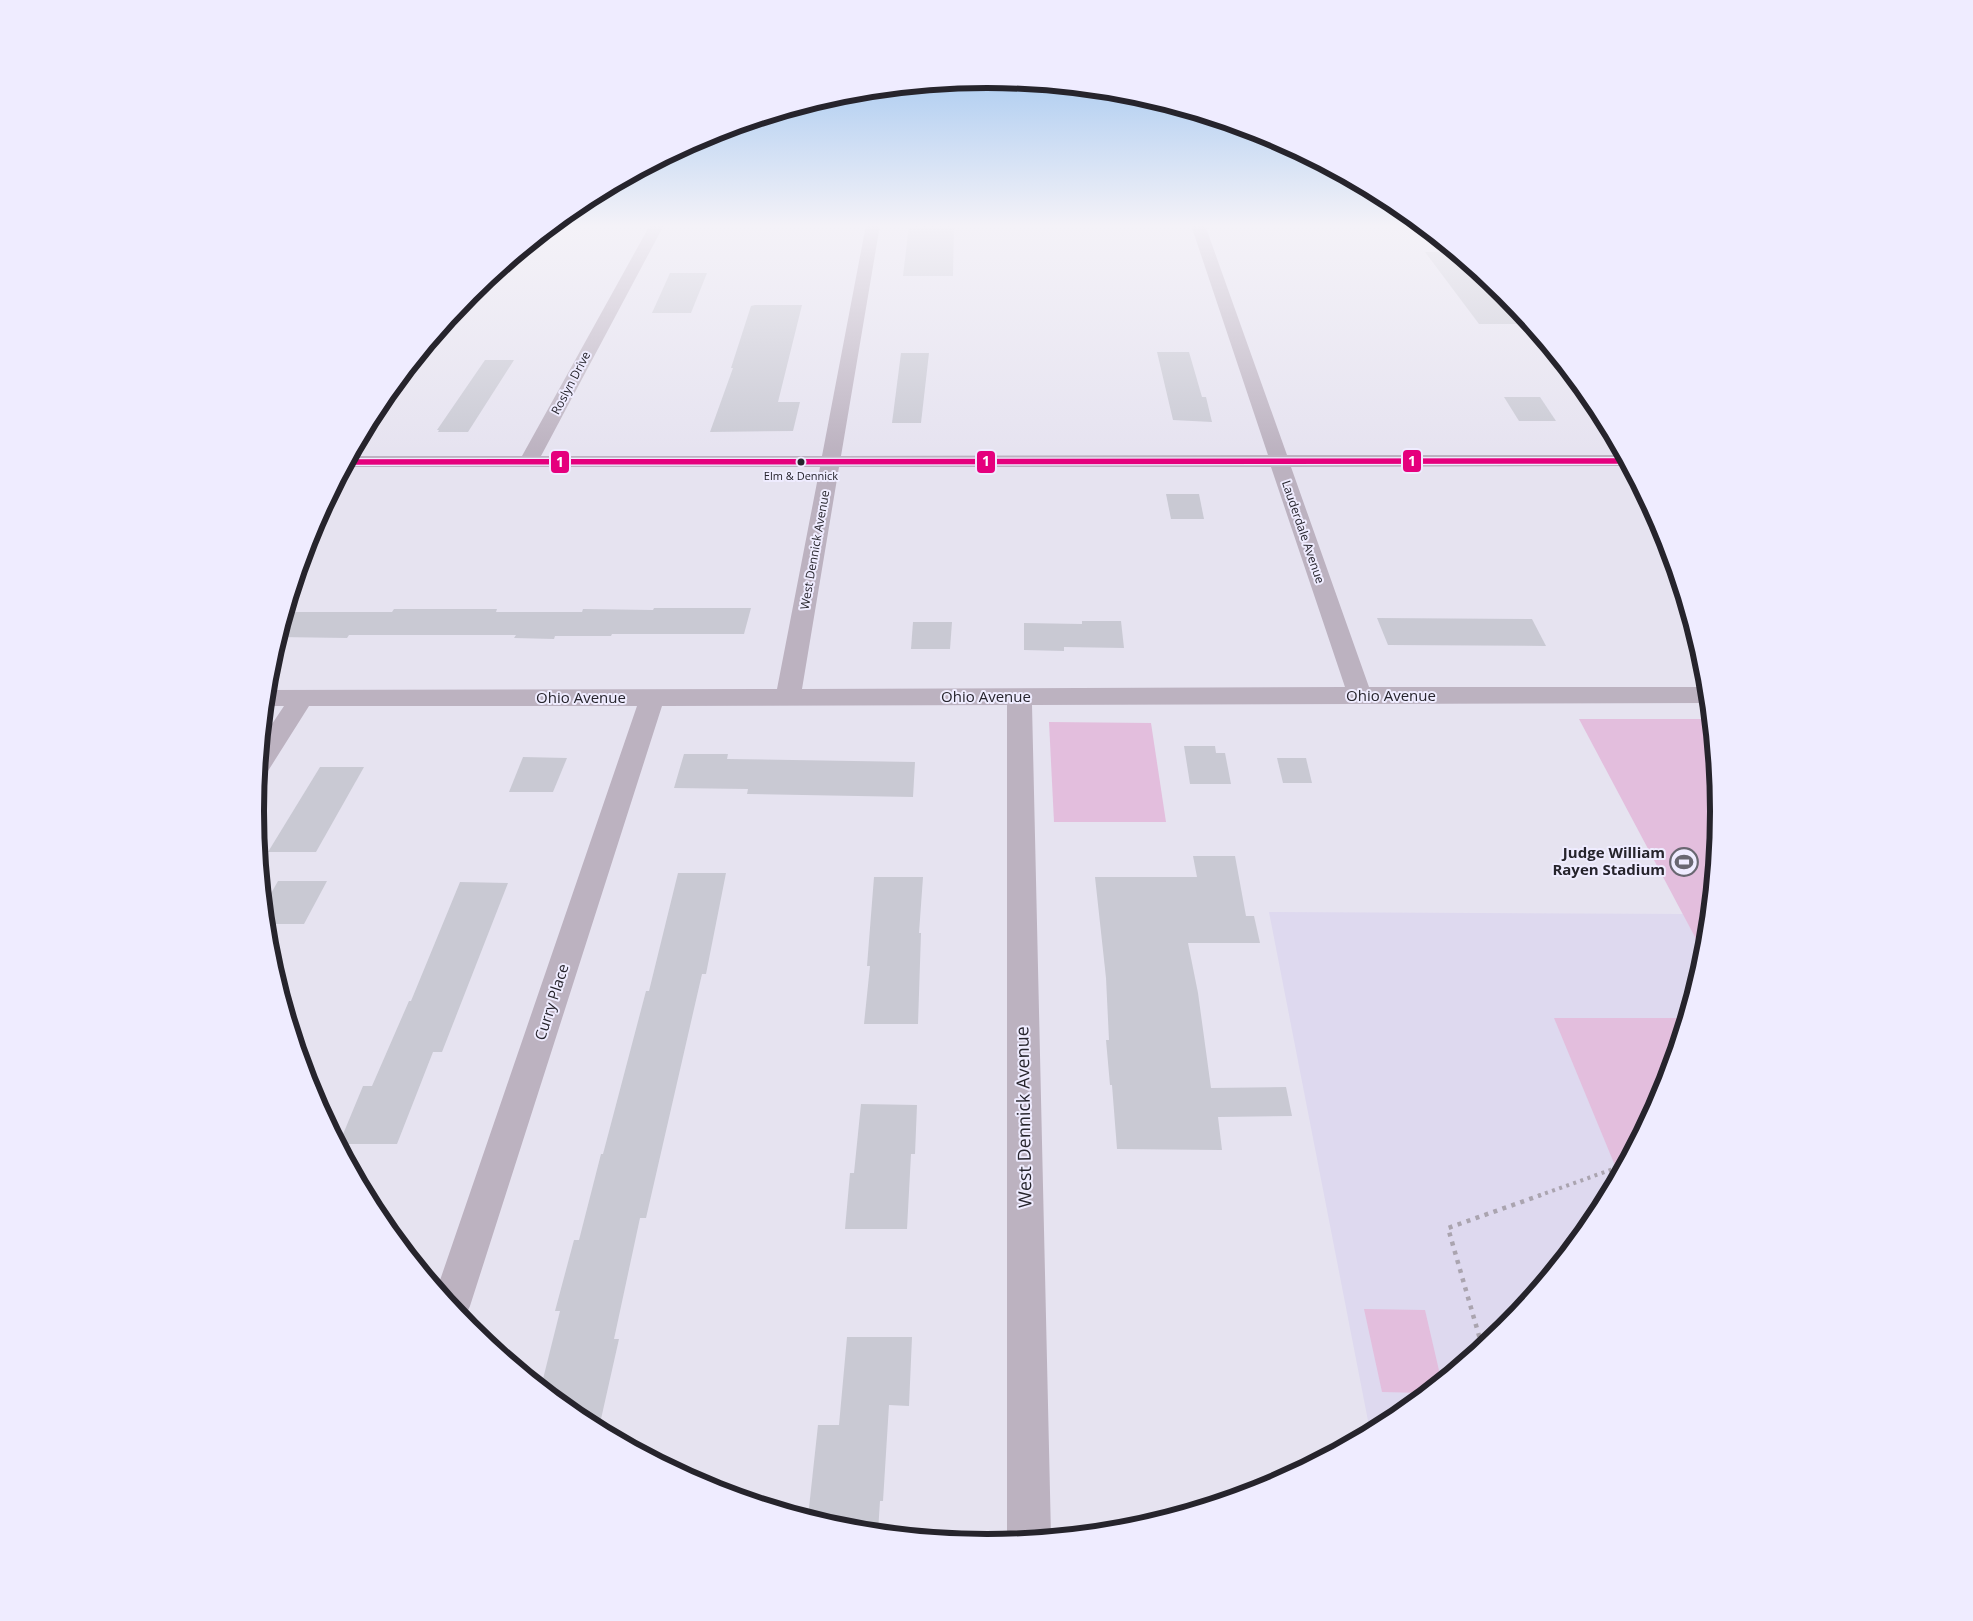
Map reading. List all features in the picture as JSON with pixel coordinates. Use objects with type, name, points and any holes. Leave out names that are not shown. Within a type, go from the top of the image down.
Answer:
[{"type":"street","name":"Roslyn Drive","points":[[528,462],[615,301]]},
{"type":"street","name":"West Dennick Avenue","points":[[788,698],[859,301]]},
{"type":"street","name":"Lauderdale Avenue","points":[[1224,301],[1360,696]]},
{"type":"street","points":[[353,462],[1619,461]]},
{"type":"street","name":"Ohio Avenue","points":[[273,698],[1700,695]]},
{"type":"street","name":"West Dennick Avenue","points":[[1019,696],[1030,1532]]},
{"type":"street","points":[[266,753],[302,698]]},
{"type":"street","name":"Curry Place","points":[[453,1298],[652,698]]},
{"type":"path","points":[[1480,1339],[1448,1228],[1615,1168]]},
{"type":"shaded area","name":"Judge William Rayen Stadium","points":[[1579,719],[1703,719],[1710,810],[1708,858],[1698,942]]},
{"type":"shaded area","points":[[1049,722],[1151,723],[1166,822],[1054,822]]},
{"type":"shaded area","points":[[1269,912],[1683,914],[1698,942],[1685,998],[1671,1043],[1654,1087],[1635,1130],[1613,1172],[1588,1212],[1560,1251],[1498,1322],[1427,1384],[1369,1424]]},
{"type":"shaded area","points":[[1554,1018],[1679,1018],[1654,1087],[1616,1167]]},
{"type":"shaded area","points":[[1364,1309],[1425,1310],[1440,1373],[1415,1393],[1382,1392]]},
{"type":"building","points":[[658,301],[696,301],[691,313],[652,313]]},
{"type":"building","points":[[1461,301],[1500,301],[1521,324],[1479,324]]},
{"type":"building","points":[[802,305],[778,402],[800,402],[793,431],[710,432],[733,368],[731,368],[751,306]]},
{"type":"building","points":[[1157,352],[1189,352],[1202,397],[1206,397],[1212,422],[1173,420]]},
{"type":"building","points":[[901,353],[929,353],[921,423],[892,423]]},
{"type":"building","points":[[485,360],[514,360],[468,432],[438,432],[439,430],[437,430]]},
{"type":"building","points":[[1504,397],[1540,397],[1556,421],[1519,421]]},
{"type":"building","points":[[1166,494],[1199,494],[1204,519],[1171,519]]},
{"type":"building","points":[[654,608],[751,608],[744,634],[612,634],[611,636],[555,636],[554,639],[514,638],[516,635],[349,635],[347,638],[285,637],[291,612],[392,612],[394,609],[497,609],[496,612],[582,612],[583,609],[653,610]]},
{"type":"building","points":[[1377,618],[1532,619],[1546,646],[1388,645]]},
{"type":"building","points":[[1082,621],[1121,621],[1124,648],[1064,647],[1064,651],[1024,650],[1024,623],[1082,624]]},
{"type":"building","points":[[913,622],[952,622],[950,649],[911,649]]},
{"type":"building","points":[[1184,746],[1215,746],[1216,753],[1225,753],[1231,784],[1190,784]]},
{"type":"building","points":[[684,754],[728,754],[727,759],[915,762],[913,797],[747,794],[748,789],[674,788]]},
{"type":"building","points":[[523,757],[567,758],[553,792],[509,792]]},
{"type":"building","points":[[1277,758],[1306,758],[1312,783],[1283,783]]},
{"type":"building","points":[[320,767],[364,767],[316,852],[268,852]]},
{"type":"building","points":[[1193,856],[1235,856],[1246,916],[1254,916],[1260,943],[1188,943],[1198,993],[1211,1088],[1286,1087],[1292,1116],[1218,1117],[1222,1150],[1117,1149],[1106,1040],[1109,1040],[1106,978],[1095,877],[1197,877]]},
{"type":"building","points":[[678,873],[726,873],[706,974],[702,974],[646,1218],[640,1218],[614,1339],[619,1339],[601,1419],[596,1419],[542,1381],[560,1311],[555,1311],[574,1240],[579,1240],[646,991],[649,991]]},
{"type":"building","points":[[874,877],[923,877],[919,933],[921,933],[918,1024],[864,1024],[870,966],[867,966]]},
{"type":"building","points":[[278,881],[327,881],[304,924],[273,924],[269,897]]},
{"type":"building","points":[[460,882],[508,883],[442,1052],[433,1052],[397,1144],[345,1144],[342,1137],[363,1086],[372,1086],[409,1001],[411,1001]]},
{"type":"building","points":[[861,1104],[917,1105],[915,1154],[911,1154],[907,1229],[845,1229],[850,1173],[854,1173]]},
{"type":"building","points":[[847,1337],[912,1337],[909,1406],[889,1405],[883,1501],[880,1501],[878,1525],[845,1520],[809,1511],[818,1425],[839,1425]]},
{"type":"transit line","name":"1","points":[[353,462],[1619,461]]},
{"type":"place","name":"Elm & Dennick","points":[[801,462]]},
{"type":"place","name":"Judge William Rayen Stadium","points":[[1684,862]]}]
